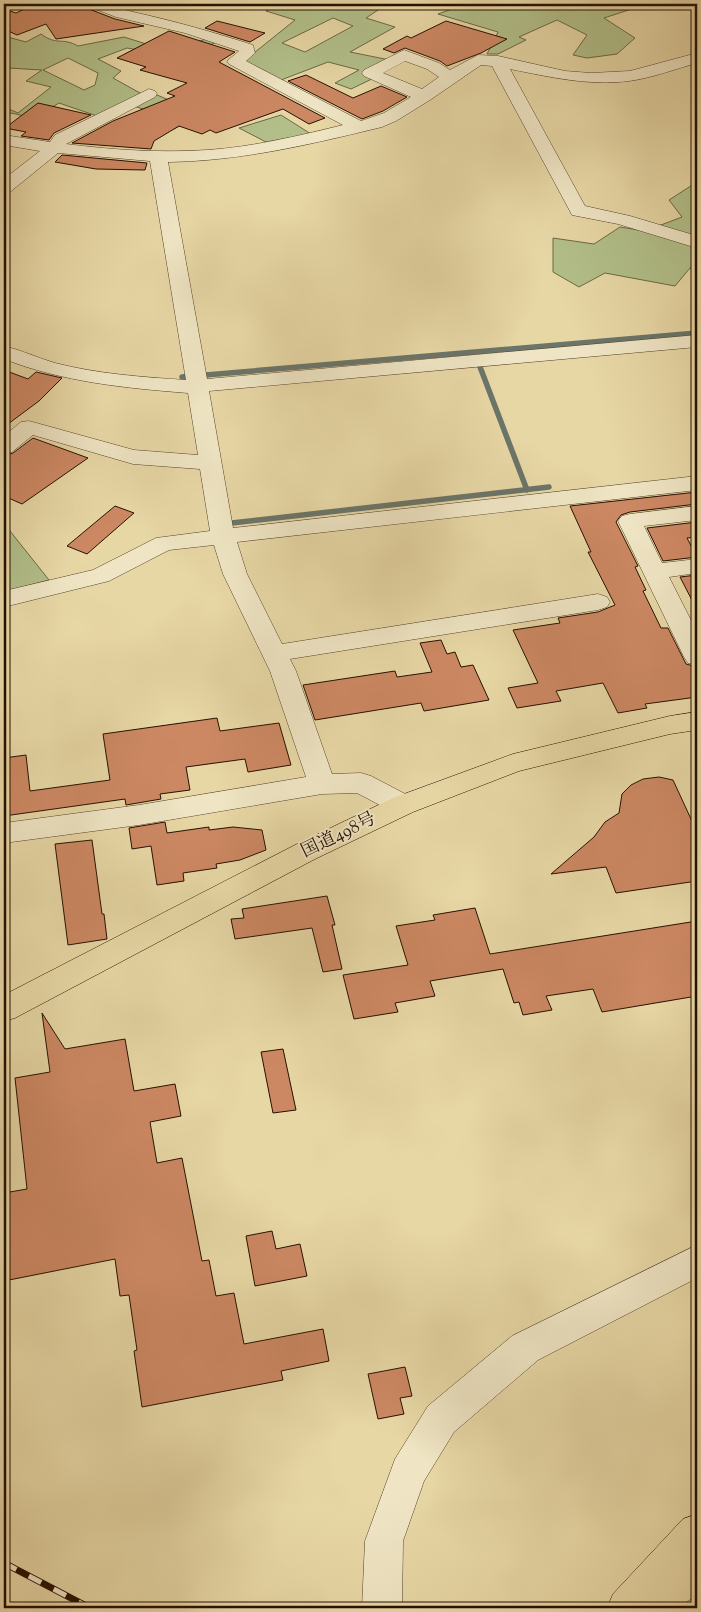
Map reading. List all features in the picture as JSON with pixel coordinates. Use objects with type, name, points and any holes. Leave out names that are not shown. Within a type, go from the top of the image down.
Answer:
[{"type":"highway","name":"国道498号","points":[[4,1009],[305,852],[403,804],[513,763],[670,725],[697,721]]},
{"type":"highway","points":[[627,1608],[697,1533]]},
{"type":"highway","points":[[647,1608],[697,1570]]},
{"type":"street","points":[[95,4],[121,14],[189,29],[247,48],[247,53],[235,61],[359,126]]},
{"type":"street","points":[[424,96],[370,73],[404,55],[433,66],[450,77]]},
{"type":"street","points":[[4,140],[110,154],[208,155],[248,150],[359,126],[390,117],[478,60],[498,61],[565,76],[591,78],[630,76],[697,58]]},
{"type":"street","points":[[498,61],[578,211],[593,212],[697,242]]},
{"type":"street","points":[[4,188],[54,148],[61,139],[148,94]]},
{"type":"street","points":[[158,155],[222,536],[235,574],[283,671],[322,784]]},
{"type":"street","points":[[4,352],[45,367],[83,375],[197,380],[214,383],[697,341]]},
{"type":"street","points":[[4,447],[29,427],[134,457],[211,463]]},
{"type":"street","points":[[4,599],[101,576],[164,544],[697,483]]},
{"type":"street","points":[[697,513],[630,521],[697,657]]},
{"type":"street","points":[[655,571],[697,566]]},
{"type":"street","points":[[274,653],[598,602]]},
{"type":"street","points":[[4,833],[139,815],[322,784],[361,783],[403,804]]},
{"type":"street","points":[[382,1608],[384,1540],[408,1472],[441,1419],[525,1348],[697,1261]]},
{"type":"green space","points":[[281,4],[370,4],[381,8],[366,18],[395,27],[350,52],[390,60],[378,76],[351,89],[335,83],[359,70],[328,62],[281,80],[244,61],[295,20],[266,11]],"holes":[[[333,18],[353,26],[305,52],[282,43]]]},
{"type":"green space","points":[[466,4],[647,4],[604,18],[635,38],[617,54],[587,58],[573,55],[587,35],[557,20],[519,37],[526,40],[498,54],[487,54],[498,32],[438,14]]},
{"type":"green space","points":[[647,4],[677,4],[668,7]]},
{"type":"green space","points":[[41,34],[51,40],[68,42],[78,46],[124,37],[159,48],[179,49],[208,38],[218,41],[195,53],[156,53],[127,48],[98,59],[121,71],[113,78],[149,98],[157,95],[202,114],[174,129],[166,116],[127,104],[100,117],[59,103],[34,118],[11,113],[4,118],[4,107],[18,113],[51,87],[26,81],[42,70],[8,68],[4,64],[4,36],[26,42]],"holes":[[[68,58],[98,73],[95,85],[84,90],[43,70]]]},
{"type":"green space","points":[[281,115],[311,134],[266,142],[239,128]]},
{"type":"green space","points":[[697,182],[697,268],[690,268],[675,286],[605,273],[579,287],[553,272],[553,238],[594,244],[620,227],[645,231],[682,217],[669,200]]},
{"type":"green space","points":[[4,525],[6,526],[49,580],[4,592]]},
{"type":"building","points":[[35,4],[83,4],[89,9],[115,19],[144,26],[56,39],[46,24],[17,35],[4,29],[4,9],[16,13]]},
{"type":"building","points":[[217,21],[265,33],[250,42],[205,28]]},
{"type":"building","points":[[446,21],[507,39],[481,53],[447,66],[440,61],[405,48],[394,53],[383,49],[407,36],[411,38]]},
{"type":"building","points":[[169,31],[235,52],[219,62],[325,118],[309,124],[283,109],[216,133],[210,130],[202,134],[179,126],[154,141],[151,149],[72,143],[113,121],[175,96],[167,93],[187,83],[140,70],[146,67],[117,58]]},
{"type":"building","points":[[306,75],[353,98],[381,86],[407,97],[383,111],[362,119],[288,81]]},
{"type":"building","points":[[38,103],[91,115],[54,133],[49,140],[21,136],[26,132],[5,128]]},
{"type":"building","points":[[62,155],[147,163],[145,170],[96,169],[55,162]]},
{"type":"building","points":[[4,370],[28,379],[36,372],[62,378],[39,401],[4,427]]},
{"type":"building","points":[[33,438],[88,458],[22,504],[4,496],[4,456],[13,453]]},
{"type":"building","points":[[697,492],[697,504],[630,512],[621,515],[616,522],[638,566],[635,567],[646,590],[643,591],[661,628],[668,628],[686,664],[697,667],[697,697],[645,704],[647,708],[618,713],[603,683],[556,691],[561,701],[517,708],[508,688],[538,683],[513,630],[560,623],[558,618],[598,612],[615,605],[588,552],[591,552],[570,506]]},
{"type":"building","points":[[115,506],[134,513],[87,554],[67,546]]},
{"type":"building","points":[[697,522],[697,537],[687,538],[697,557],[663,561],[647,528]]},
{"type":"building","points":[[697,575],[697,610],[680,577]]},
{"type":"building","points":[[441,640],[447,654],[455,652],[461,667],[473,665],[489,700],[424,711],[421,703],[315,720],[303,685],[395,671],[397,677],[432,672],[420,643]]},
{"type":"building","points":[[217,718],[220,731],[279,723],[291,765],[248,772],[245,759],[186,767],[190,790],[160,794],[161,799],[126,805],[125,799],[4,816],[4,758],[26,755],[30,791],[110,780],[103,734]]},
{"type":"building","points":[[659,777],[673,780],[697,832],[697,881],[616,893],[606,867],[551,874],[594,837],[605,822],[619,813],[622,794],[631,785],[643,779]]},
{"type":"building","points":[[165,822],[167,833],[209,827],[209,830],[233,827],[262,830],[266,850],[240,860],[216,864],[217,868],[183,873],[184,881],[157,885],[151,846],[132,849],[129,828]]},
{"type":"building","points":[[92,840],[107,939],[68,945],[55,844]]},
{"type":"building","points":[[327,896],[335,925],[332,925],[342,969],[323,972],[312,928],[235,939],[231,919],[244,918],[242,909]]},
{"type":"building","points":[[475,908],[490,954],[697,921],[697,996],[602,1012],[593,989],[546,996],[552,1010],[523,1015],[519,1002],[514,1003],[503,969],[430,981],[435,996],[395,1003],[398,1012],[354,1019],[343,975],[408,965],[396,926],[435,920],[433,915]]},
{"type":"building","points":[[42,1013],[65,1049],[125,1039],[134,1091],[175,1084],[181,1116],[150,1122],[157,1163],[182,1158],[202,1261],[209,1260],[216,1296],[234,1293],[244,1344],[323,1329],[329,1361],[281,1371],[283,1380],[142,1407],[134,1351],[137,1350],[129,1295],[120,1296],[115,1259],[4,1281],[4,1193],[27,1189],[15,1078],[50,1072]]},
{"type":"building","points":[[283,1049],[296,1110],[273,1113],[261,1052]]},
{"type":"building","points":[[272,1231],[276,1249],[300,1244],[307,1276],[255,1286],[246,1236]]},
{"type":"building","points":[[405,1367],[412,1396],[400,1398],[404,1414],[378,1419],[368,1374]]},
{"type":"waterway","points":[[182,377],[697,333]]},
{"type":"waterway","points":[[477,359],[527,490]]},
{"type":"waterway","points":[[527,490],[549,487]]},
{"type":"waterway","points":[[232,523],[527,490]]},
{"type":"railway","points":[[4,1563],[90,1608]]}]
